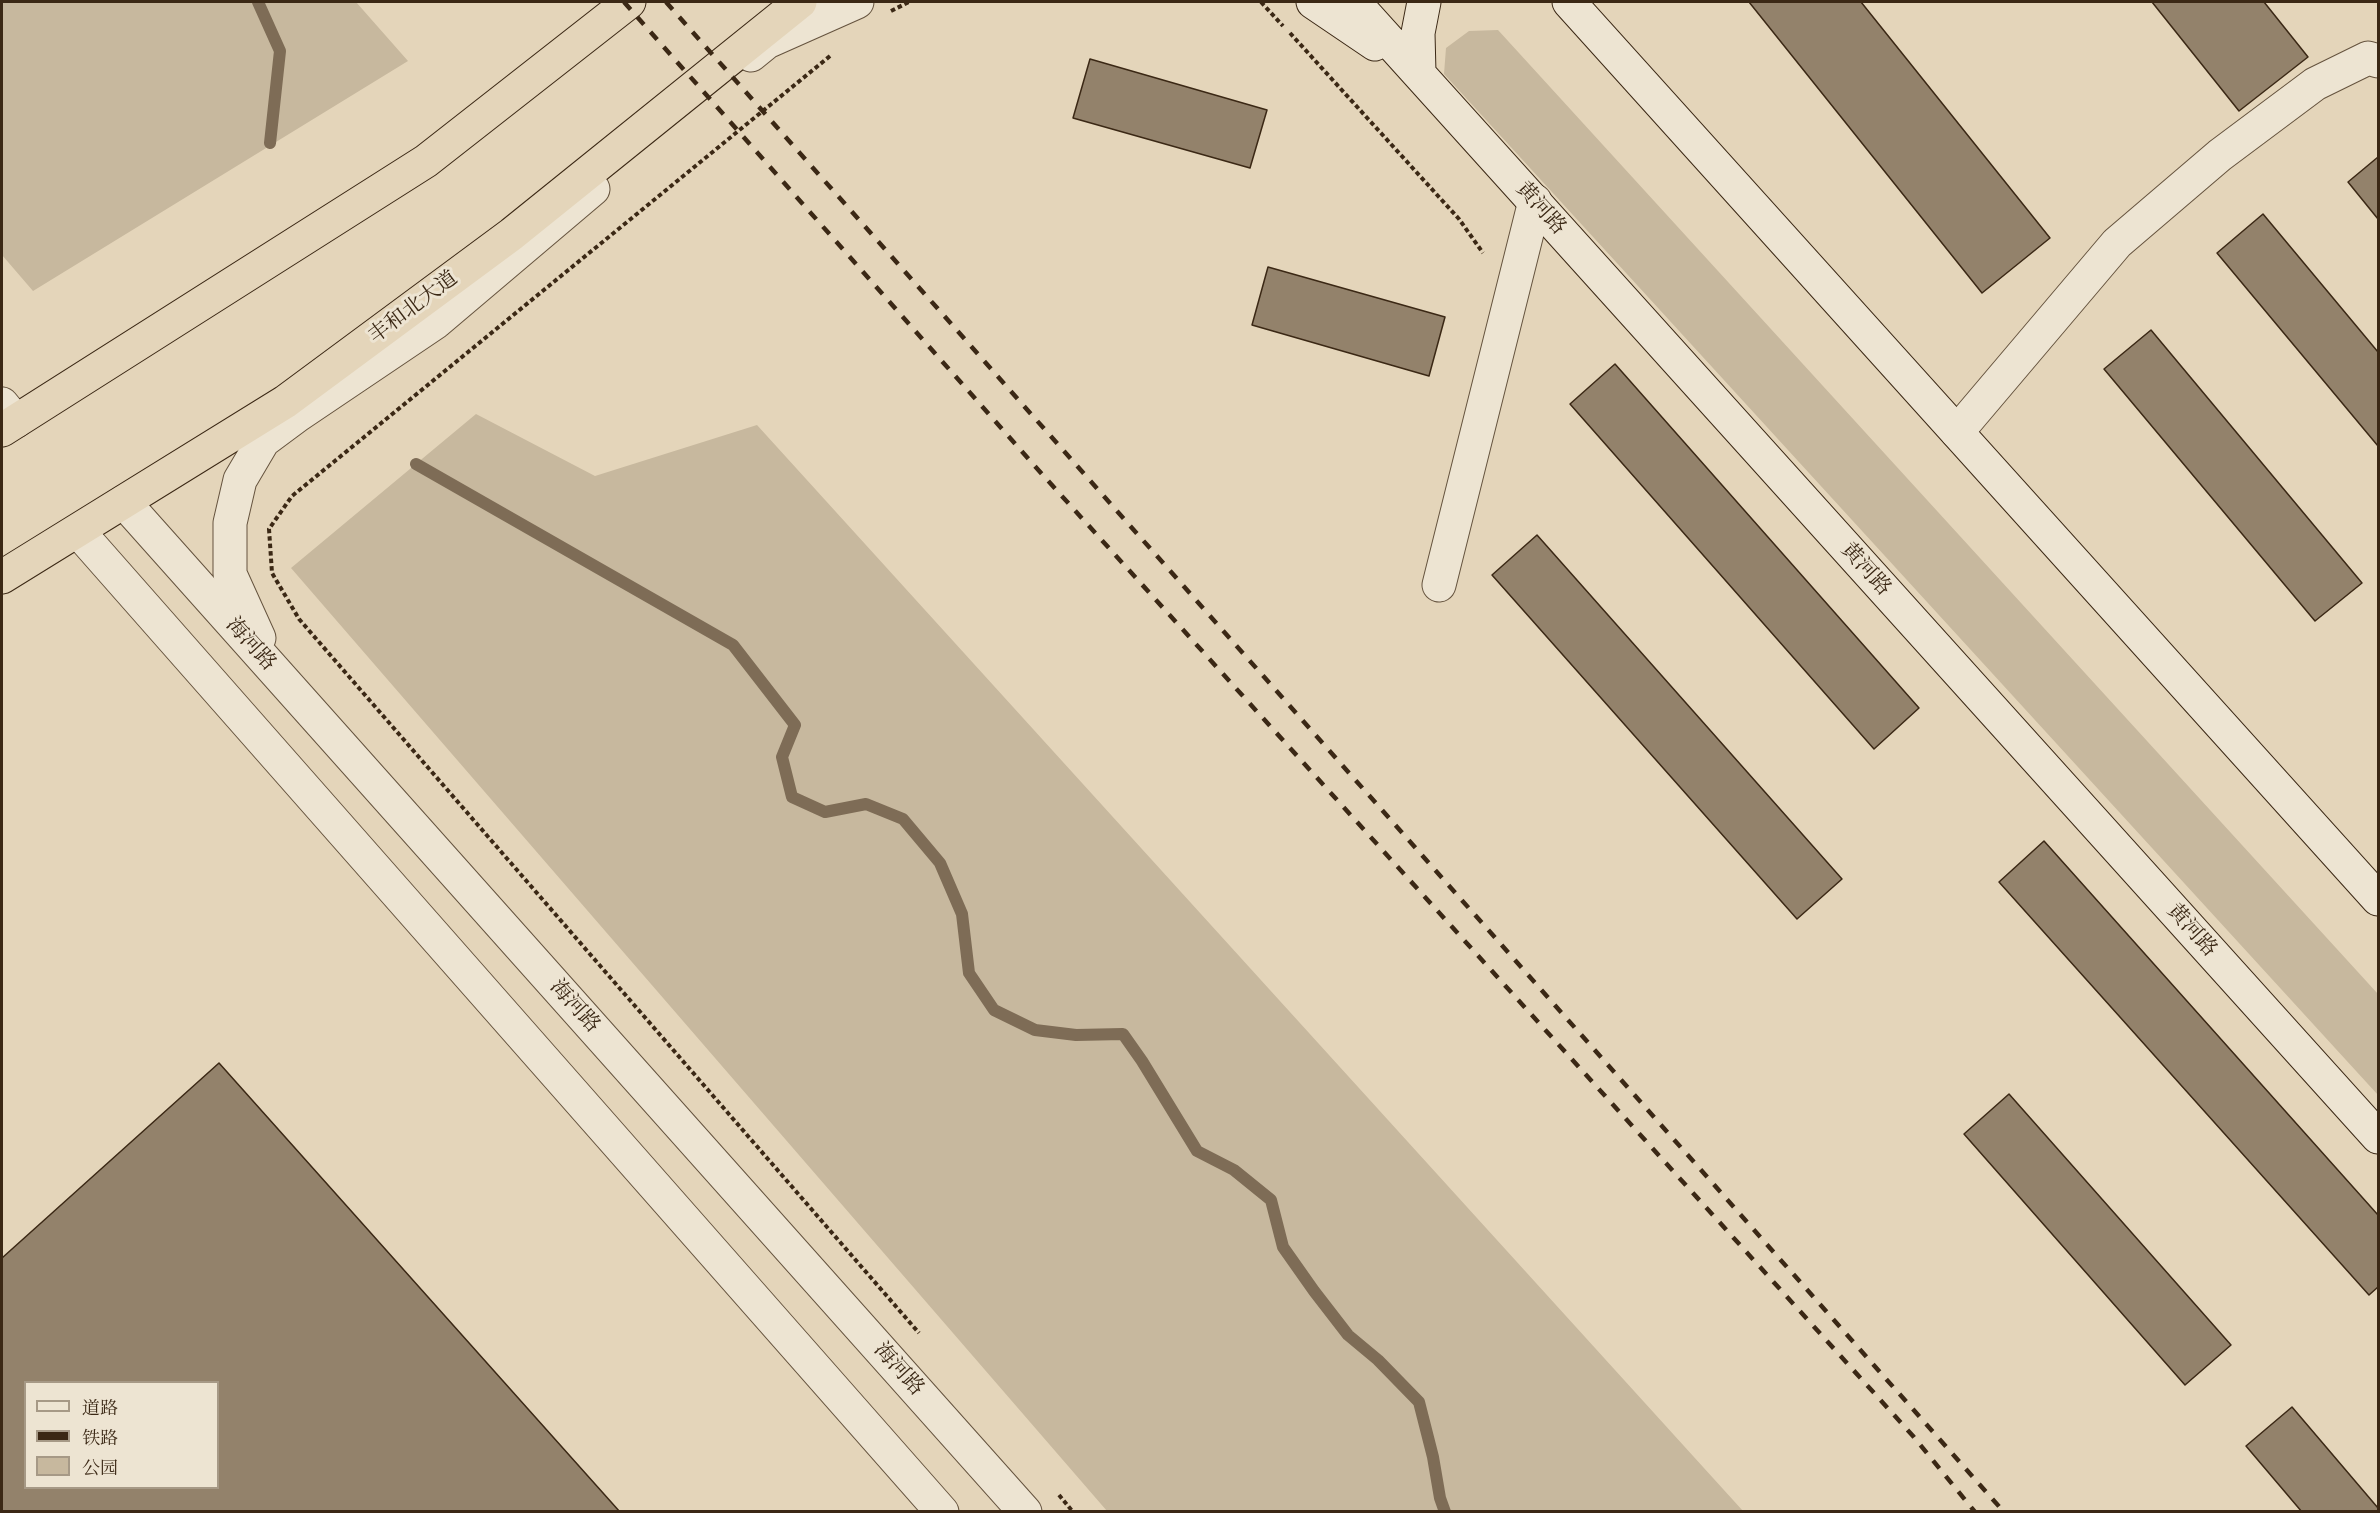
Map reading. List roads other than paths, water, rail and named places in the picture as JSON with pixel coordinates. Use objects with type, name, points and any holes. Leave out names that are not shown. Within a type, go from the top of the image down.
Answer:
[{"type":"highway","points":[[6,418],[426,161],[629,2]]},
{"type":"highway","name":"丰和北大道","points":[[2,578],[285,402],[512,234],[800,2]]},
{"type":"street","points":[[272,667],[230,574],[230,523],[240,480],[263,441],[436,321],[766,42],[857,2]]},
{"type":"street","points":[[1313,2],[1419,73]]},
{"type":"street","name":"黄河路","points":[[1354,2],[2379,1137]]},
{"type":"street","points":[[1419,73],[1418,33],[1424,2]]},
{"type":"street","points":[[1569,2],[2379,899]]},
{"type":"street","points":[[1958,432],[2118,243],[2220,155],[2315,84],[2368,58],[2379,61]]},
{"type":"street","points":[[1439,585],[1535,201]]},
{"type":"street","name":"海河路","points":[[124,502],[1025,1512]]},
{"type":"street","points":[[78,531],[942,1512]]},
{"type":"waterway","points":[[258,2],[280,51],[270,143]]},
{"type":"waterway","points":[[416,464],[733,645],[795,725],[782,757],[792,797],[825,812],[866,804],[903,819],[940,863],[962,914],[969,973],[994,1010],[1035,1030],[1076,1035],[1123,1034],[1197,1151],[1234,1170],[1271,1200],[1283,1247],[1314,1291],[1348,1335],[1378,1360],[1419,1402],[1445,1512]]},
{"type":"railway","points":[[624,2],[1041,473],[1913,1436],[1975,1512]]},
{"type":"railway","points":[[666,2],[2004,1512]]}]
